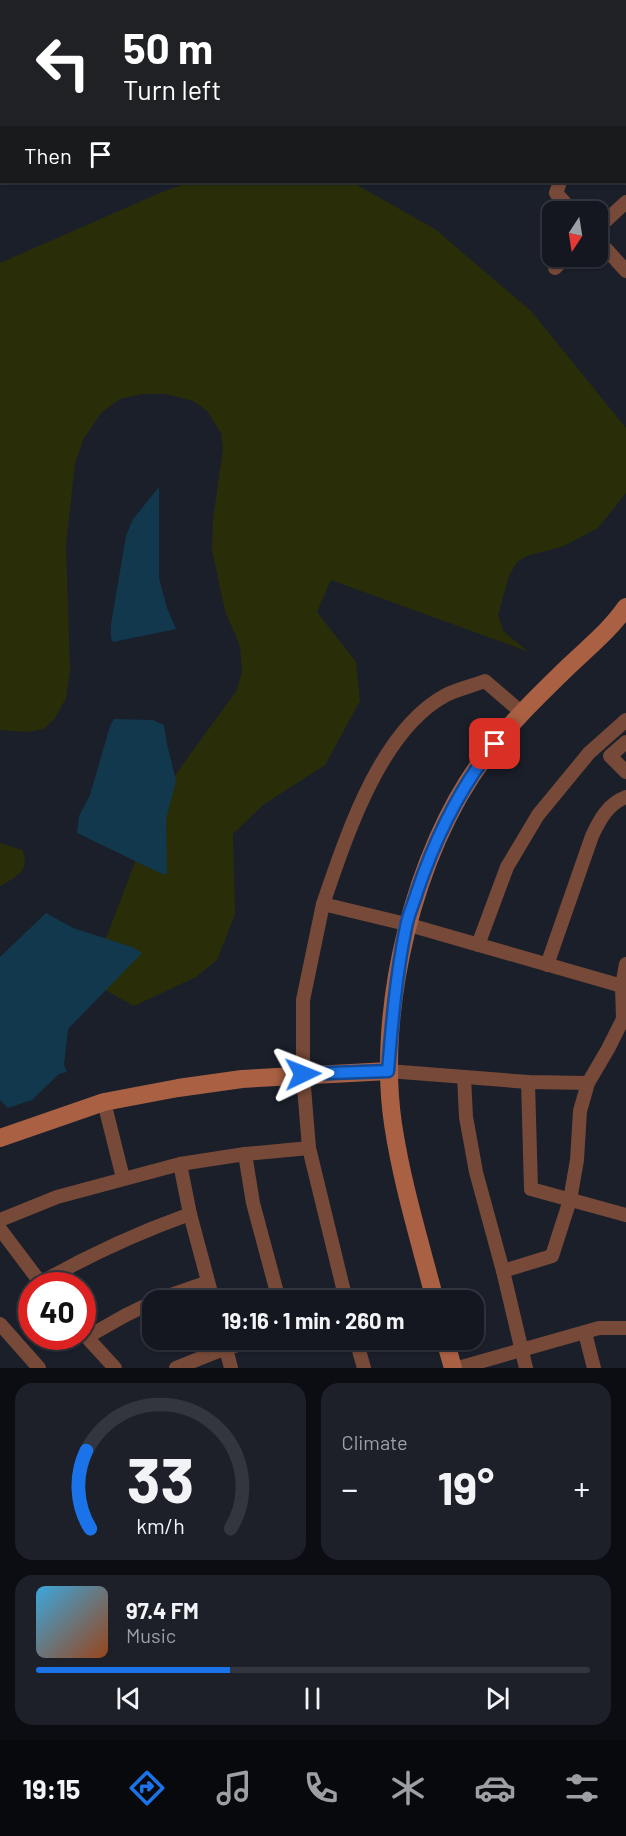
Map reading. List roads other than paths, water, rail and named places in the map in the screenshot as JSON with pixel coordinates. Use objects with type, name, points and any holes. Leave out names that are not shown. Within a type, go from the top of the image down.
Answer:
[{"type":"street","points":[[560,183],[556,193],[563,201]]},
{"type":"street","points":[[608,219],[626,202]]},
{"type":"street","points":[[608,251],[626,271]]},
{"type":"street","points":[[432,1290],[404,1184],[393,1123],[388,1071],[393,1002],[406,924],[424,872],[460,794],[483,760],[521,712],[614,625],[626,607]]},
{"type":"street","points":[[344,1290],[309,1148],[303,1074],[303,1000],[323,904],[345,840],[366,793],[403,731],[422,712],[446,695],[485,681],[521,712]]},
{"type":"street","points":[[478,945],[507,867],[538,815],[589,753],[626,720]]},
{"type":"street","points":[[626,742],[610,756],[626,772]]},
{"type":"street","points":[[547,965],[592,836],[602,816],[618,800],[626,797]]},
{"type":"street","points":[[323,904],[406,924],[624,985]]},
{"type":"street","points":[[503,1271],[552,1256],[570,1200],[577,1160],[580,1111],[588,1083],[623,1019],[626,964]]},
{"type":"street","points":[[0,1138],[104,1102],[242,1079],[388,1071],[528,1082],[588,1083]]},
{"type":"street","points":[[464,1077],[466,1117],[476,1172],[526,1368]]},
{"type":"street","points":[[528,1082],[531,1189],[626,1215]]},
{"type":"street","points":[[104,1102],[123,1178]]},
{"type":"street","points":[[0,1220],[57,1197],[180,1164],[245,1154],[309,1148]]},
{"type":"street","points":[[245,1154],[253,1203],[276,1290]]},
{"type":"street","points":[[180,1164],[190,1214],[210,1290]]},
{"type":"street","points":[[61,1272],[90,1254],[132,1235],[190,1214]]},
{"type":"street","points":[[0,1229],[32,1272]]},
{"type":"street","points":[[186,1290],[208,1282]]},
{"type":"street","points":[[96,1330],[142,1307]]},
{"type":"street","points":[[0,1324],[4,1339],[39,1368]]},
{"type":"street","points":[[458,1368],[599,1328],[626,1328]]},
{"type":"street","points":[[585,1333],[594,1368]]},
{"type":"street","points":[[96,1347],[115,1368]]},
{"type":"street","points":[[176,1368],[213,1350]]},
{"type":"street","points":[[226,1350],[231,1368]]},
{"type":"street","points":[[359,1350],[364,1368]]},
{"type":"street","points":[[448,1350],[453,1368]]},
{"type":"water","points":[[159,487],[159,578],[167,608],[176,629],[113,642],[111,624],[126,536],[133,519]]},
{"type":"water","points":[[114,719],[153,720],[164,725],[176,781],[166,819],[167,874],[162,874],[77,833],[79,816],[90,795]]},
{"type":"water","points":[[46,913],[73,928],[132,947],[142,953],[68,1029],[64,1065],[67,1072],[59,1074],[32,1100],[8,1108],[0,1100],[0,957]]}]
